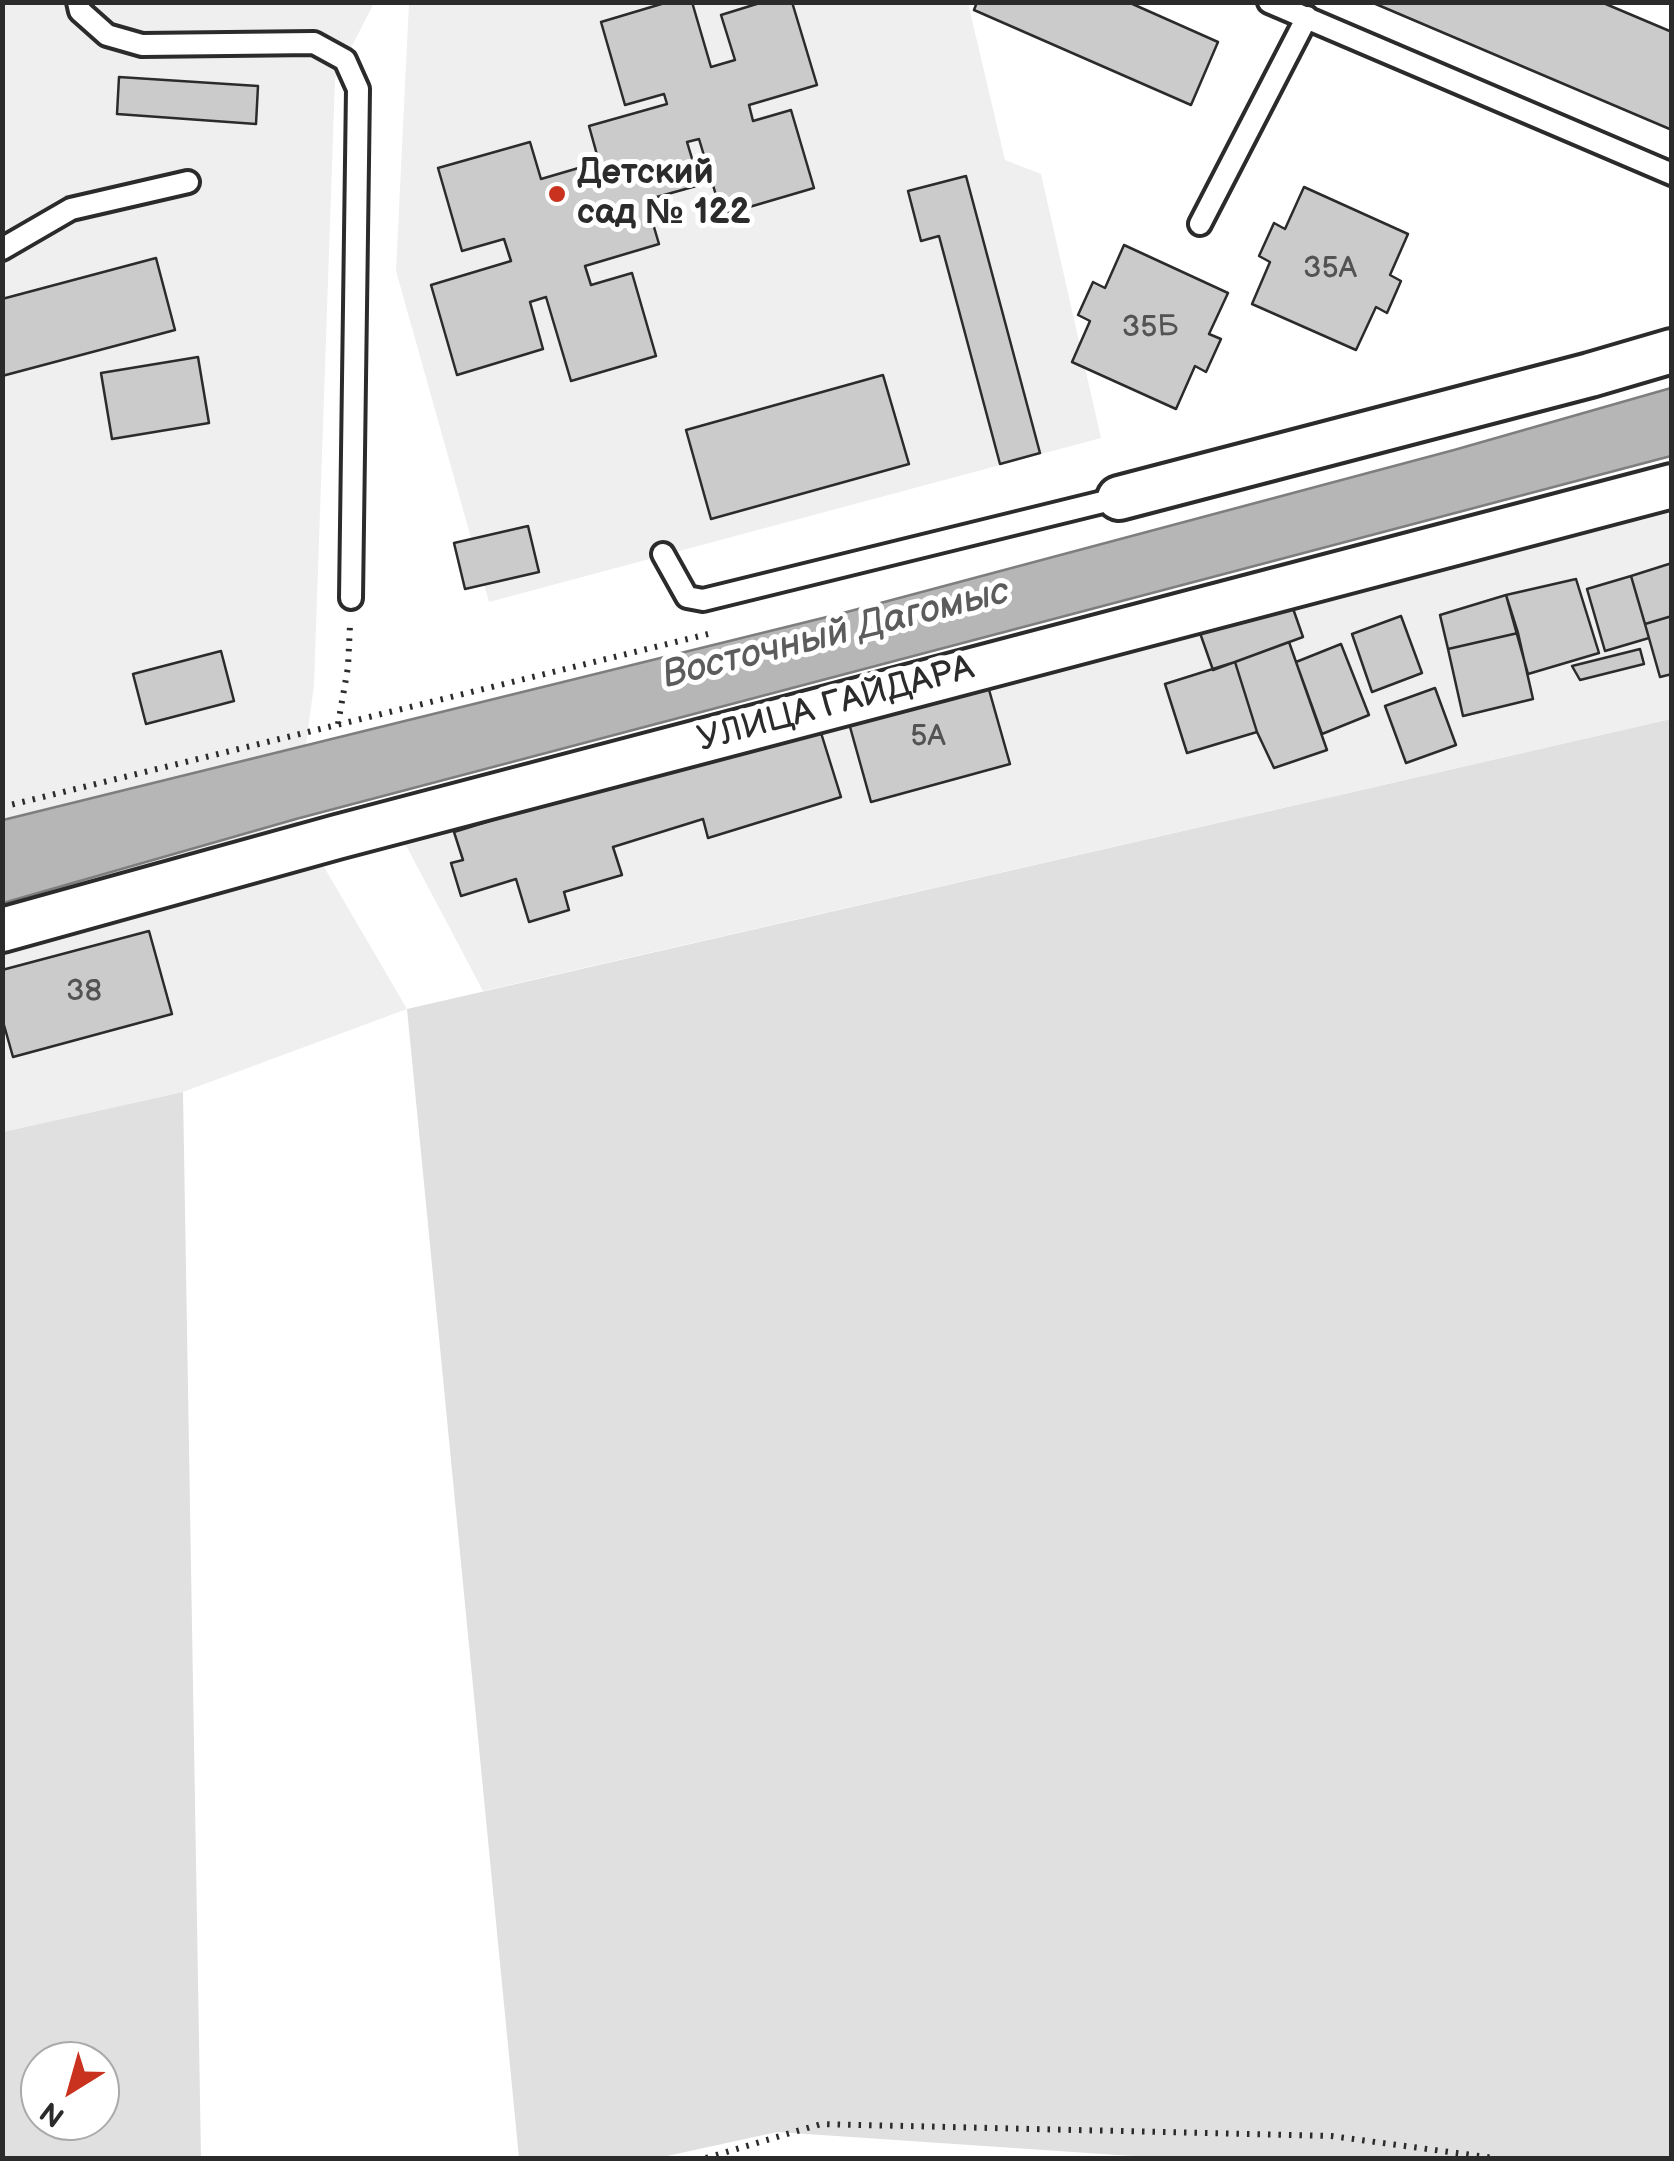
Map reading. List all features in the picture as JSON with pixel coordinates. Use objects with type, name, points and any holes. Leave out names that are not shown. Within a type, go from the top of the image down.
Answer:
[{"type":"street","points":[[1119,498],[1672,351]]},
{"type":"street","name":"УЛИЦА ГАЙДАРА","points":[[2,930],[375,827],[1672,486]]},
{"type":"lane","points":[[78,2],[80,11],[107,35],[142,45],[314,43],[345,60],[358,89],[350,598]]},
{"type":"lane","points":[[1270,2],[1672,174]]},
{"type":"lane","points":[[1200,224],[1308,17]]},
{"type":"lane","points":[[2,249],[71,209],[188,182]]},
{"type":"lane","points":[[663,554],[687,598],[703,600],[1119,498]]},
{"type":"path","points":[[338,724],[348,667],[350,598]]},
{"type":"path","points":[[706,2158],[821,2124],[1332,2136],[1494,2158]]},
{"type":"shaded area","points":[[2,3],[374,3],[335,79],[314,685],[296,819],[407,1009],[183,1092],[3,1132]]},
{"type":"shaded area","points":[[409,3],[968,3],[1005,160],[1041,174],[1101,438],[489,602],[396,271]]},
{"type":"shaded area","points":[[1671,488],[1671,719],[483,991],[390,815]]},
{"type":"shaded area","points":[[1671,719],[1671,2158],[1162,2158],[777,2132],[658,2158],[519,2158],[407,1009]]},
{"type":"shaded area","points":[[183,1092],[201,2158],[3,2158],[3,1132]]},
{"type":"water","name":"Восточный Дагомыс","points":[[1671,388],[1671,456],[296,819],[3,903],[3,820],[843,613]]},
{"type":"building","name":"Детский сад № 122","points":[[668,2],[692,2],[711,67],[735,60],[721,15],[763,2],[792,2],[817,85],[749,105],[753,121],[791,110],[814,188],[722,215],[699,139],[687,142],[700,185],[646,200],[659,244],[585,266],[591,285],[632,273],[656,356],[571,381],[546,297],[530,302],[543,349],[457,375],[431,285],[511,261],[504,239],[462,251],[438,168],[530,142],[541,179],[599,162],[589,126],[667,104],[664,94],[625,105],[601,22]]},
{"type":"building","points":[[977,2],[1128,2],[1218,42],[1191,105],[974,10]]},
{"type":"building","points":[[1371,2],[1601,2],[1672,32],[1672,130]]},
{"type":"building","points":[[119,77],[258,86],[256,124],[117,114]]},
{"type":"building","points":[[966,176],[1040,453],[1000,464],[939,236],[921,241],[908,191]]},
{"type":"building","points":[[1304,187],[1408,234],[1390,275],[1401,281],[1387,313],[1376,307],[1356,350],[1252,304],[1270,262],[1259,256],[1274,223],[1285,229]]},
{"type":"building","points":[[1124,245],[1228,293],[1209,334],[1221,339],[1206,372],[1195,366],[1176,409],[1072,362],[1090,321],[1078,315],[1093,282],[1105,288]]},
{"type":"building","points":[[156,258],[175,330],[2,376],[2,299]]},
{"type":"building","points":[[198,357],[209,423],[112,439],[101,373]]},
{"type":"building","points":[[883,375],[909,464],[711,519],[686,430]]},
{"type":"building","points":[[528,526],[539,572],[465,589],[454,543]]},
{"type":"building","points":[[1672,563],[1672,616],[1645,624],[1631,576]]},
{"type":"building","points":[[1631,576],[1649,638],[1605,651],[1587,589]]},
{"type":"building","points":[[1576,579],[1599,653],[1528,674],[1506,595]]},
{"type":"building","points":[[1506,595],[1518,633],[1448,649],[1440,615]]},
{"type":"building","points":[[1290,600],[1303,637],[1213,670],[1200,633]]},
{"type":"building","points":[[1401,616],[1422,673],[1372,692],[1352,634]]},
{"type":"building","points":[[1672,616],[1672,674],[1660,677],[1645,624]]},
{"type":"building","points":[[1518,633],[1533,699],[1463,716],[1448,649]]},
{"type":"building","points":[[1289,642],[1327,750],[1274,768],[1257,732],[1235,662]]},
{"type":"building","points":[[1341,644],[1369,715],[1322,734],[1296,662]]},
{"type":"building","points":[[1640,649],[1644,664],[1580,680],[1572,666]]},
{"type":"building","points":[[221,651],[234,701],[146,724],[133,674]]},
{"type":"building","points":[[1235,662],[1257,732],[1187,753],[1165,684]]},
{"type":"building","points":[[984,672],[1010,764],[871,802],[845,709]]},
{"type":"building","points":[[1435,688],[1456,745],[1406,763],[1385,706]]},
{"type":"building","points":[[817,720],[841,797],[708,838],[703,819],[613,847],[622,875],[564,892],[569,910],[529,922],[516,879],[461,896],[451,863],[463,860],[454,832]]},
{"type":"building","points":[[149,931],[172,1014],[13,1057],[2,1018],[2,970]]},
{"type":"place","name":"Детский сад № 122","points":[[557,194]]}]
